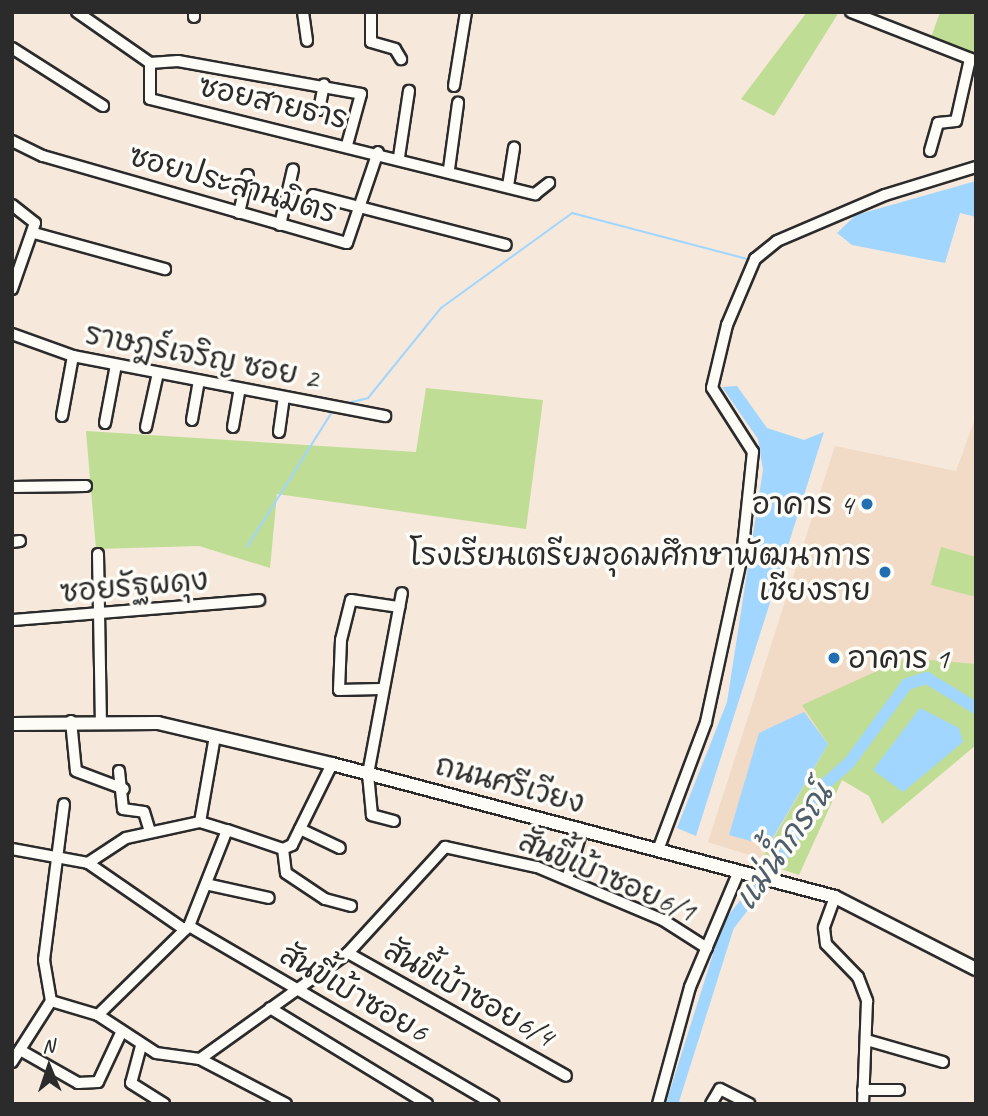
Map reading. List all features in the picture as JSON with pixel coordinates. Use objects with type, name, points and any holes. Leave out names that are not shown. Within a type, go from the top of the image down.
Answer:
[{"type":"main road","name":"ถนนศรีเวียง","points":[[12,724],[101,720],[215,736],[332,764],[835,897],[976,969]]},
{"type":"street","points":[[76,12],[150,63],[162,59],[324,84],[362,94],[348,145]]},
{"type":"street","points":[[303,12],[307,41]]},
{"type":"street","points":[[371,12],[371,42],[396,49],[401,59]]},
{"type":"street","points":[[454,86],[466,12]]},
{"type":"street","points":[[851,12],[973,60],[956,121],[938,123],[930,150]]},
{"type":"street","points":[[12,48],[103,106]]},
{"type":"street","name":"ซอยสายธาร","points":[[150,63],[150,99],[449,169],[535,194],[549,183]]},
{"type":"street","points":[[319,110],[324,84]]},
{"type":"street","points":[[399,157],[409,91]]},
{"type":"street","points":[[449,169],[458,103]]},
{"type":"street","name":"ซอยประสานมิตร","points":[[12,141],[239,213],[352,242],[378,152]]},
{"type":"street","points":[[508,186],[514,147]]},
{"type":"street","points":[[659,850],[706,722],[742,556],[752,452],[712,388],[727,325],[755,259],[777,242],[885,195],[976,167]]},
{"type":"street","points":[[280,225],[293,169]]},
{"type":"street","points":[[239,213],[248,175]]},
{"type":"street","points":[[313,195],[506,245]]},
{"type":"street","points":[[12,205],[31,217],[34,233],[12,289]]},
{"type":"street","points":[[34,233],[165,269]]},
{"type":"street","name":"ราษฎร์เจริญ ซอย 2","points":[[12,334],[73,356],[385,416]]},
{"type":"street","points":[[62,416],[73,356]]},
{"type":"street","points":[[104,423],[116,365]]},
{"type":"street","points":[[146,427],[158,373]]},
{"type":"street","points":[[192,420],[199,381]]},
{"type":"street","points":[[233,427],[240,389]]},
{"type":"street","points":[[279,432],[284,397]]},
{"type":"street","points":[[12,487],[86,486]]},
{"type":"street","points":[[98,554],[96,614],[101,720]]},
{"type":"street","points":[[394,821],[372,815],[368,774],[380,689],[402,593]]},
{"type":"street","name":"ซอยรัฐผดุง","points":[[12,620],[259,600]]},
{"type":"street","points":[[380,689],[339,690],[341,640],[351,600],[399,607]]},
{"type":"street","points":[[71,721],[76,771],[124,789]]},
{"type":"street","points":[[200,822],[215,736]]},
{"type":"street","points":[[332,764],[300,829],[283,849],[286,873],[325,899],[351,906]]},
{"type":"street","points":[[119,771],[124,789],[123,809],[144,812],[150,832]]},
{"type":"street","points":[[12,1062],[51,1001],[44,960],[59,860],[64,804]]},
{"type":"street","points":[[12,849],[59,860],[89,863],[126,838],[200,822],[283,849]]},
{"type":"street","points":[[300,829],[340,848]]},
{"type":"street","points":[[98,1015],[187,928],[210,886],[227,830]]},
{"type":"street","points":[[567,880],[582,830]]},
{"type":"street","name":"สันขี้เบ้าซอย6/1","points":[[200,1059],[295,988],[348,953],[437,849],[516,859],[673,925],[707,948]]},
{"type":"street","name":"สันขี้เบ้าซอย6","points":[[89,863],[187,928],[494,1104]]},
{"type":"street","points":[[658,1104],[707,948],[739,871]]},
{"type":"street","points":[[210,886],[269,898]]},
{"type":"street","points":[[835,897],[824,928],[826,944],[858,977],[870,1041],[863,1104]]},
{"type":"street","name":"สันขี้เบ้าซอย6/4","points":[[348,953],[566,1076]]},
{"type":"street","points":[[51,1001],[98,1015],[141,1046],[176,1060],[200,1059],[286,1104]]},
{"type":"street","points":[[270,1008],[427,1104]]},
{"type":"street","points":[[20,1050],[78,1083],[98,1082],[121,1033]]},
{"type":"street","points":[[870,1041],[943,1062]]},
{"type":"street","points":[[141,1046],[131,1083],[164,1104]]},
{"type":"street","points":[[712,1104],[720,1089],[749,1104]]},
{"type":"street","points":[[863,1090],[899,1090]]},
{"type":"shaded area","name":"โรงเรียนเตรียมอุดมศึกษาพัฒนาการ เชียงราย","points":[[976,416],[976,693],[926,674],[766,860],[708,842],[835,446],[956,471]]},
{"type":"green space","points":[[807,12],[839,12],[774,116],[741,99]]},
{"type":"green space","points":[[940,12],[976,12],[976,60],[929,43]]},
{"type":"green space","points":[[426,388],[543,400],[526,529],[277,494],[270,568],[199,546],[96,549],[86,431],[416,452]]},
{"type":"green space","points":[[941,547],[976,557],[976,597],[931,585]]},
{"type":"green space","points":[[906,658],[976,664],[976,745],[882,824],[869,796],[842,780],[799,875],[760,862],[828,744],[802,705]]},
{"type":"water","points":[[976,181],[976,217],[960,213],[945,263],[852,245],[837,233],[856,215]]},
{"type":"water","points":[[737,386],[767,428],[804,440],[824,432],[696,836],[677,828],[727,702],[763,470],[758,439],[722,387]]},
{"type":"water","points":[[920,708],[959,728],[963,742],[903,792],[873,770]]},
{"type":"water","points":[[804,712],[828,744],[768,846],[729,835],[759,733]]},
{"type":"waterway","points":[[344,404],[368,398],[441,308],[572,213],[747,259]]},
{"type":"waterway","points":[[247,547],[332,412]]},
{"type":"waterway","name":"แม่น้ำกรณ์","points":[[672,1104],[728,926],[786,851],[817,791],[849,763],[907,684],[927,678],[976,708]]},
{"type":"place","name":"อาคาร 4","points":[[867,504]]},
{"type":"place","name":"โรงเรียนเตรียมอุดมศึกษาพัฒนาการ เชียงราย","points":[[885,572]]},
{"type":"place","name":"อาคาร 1","points":[[834,658]]}]
